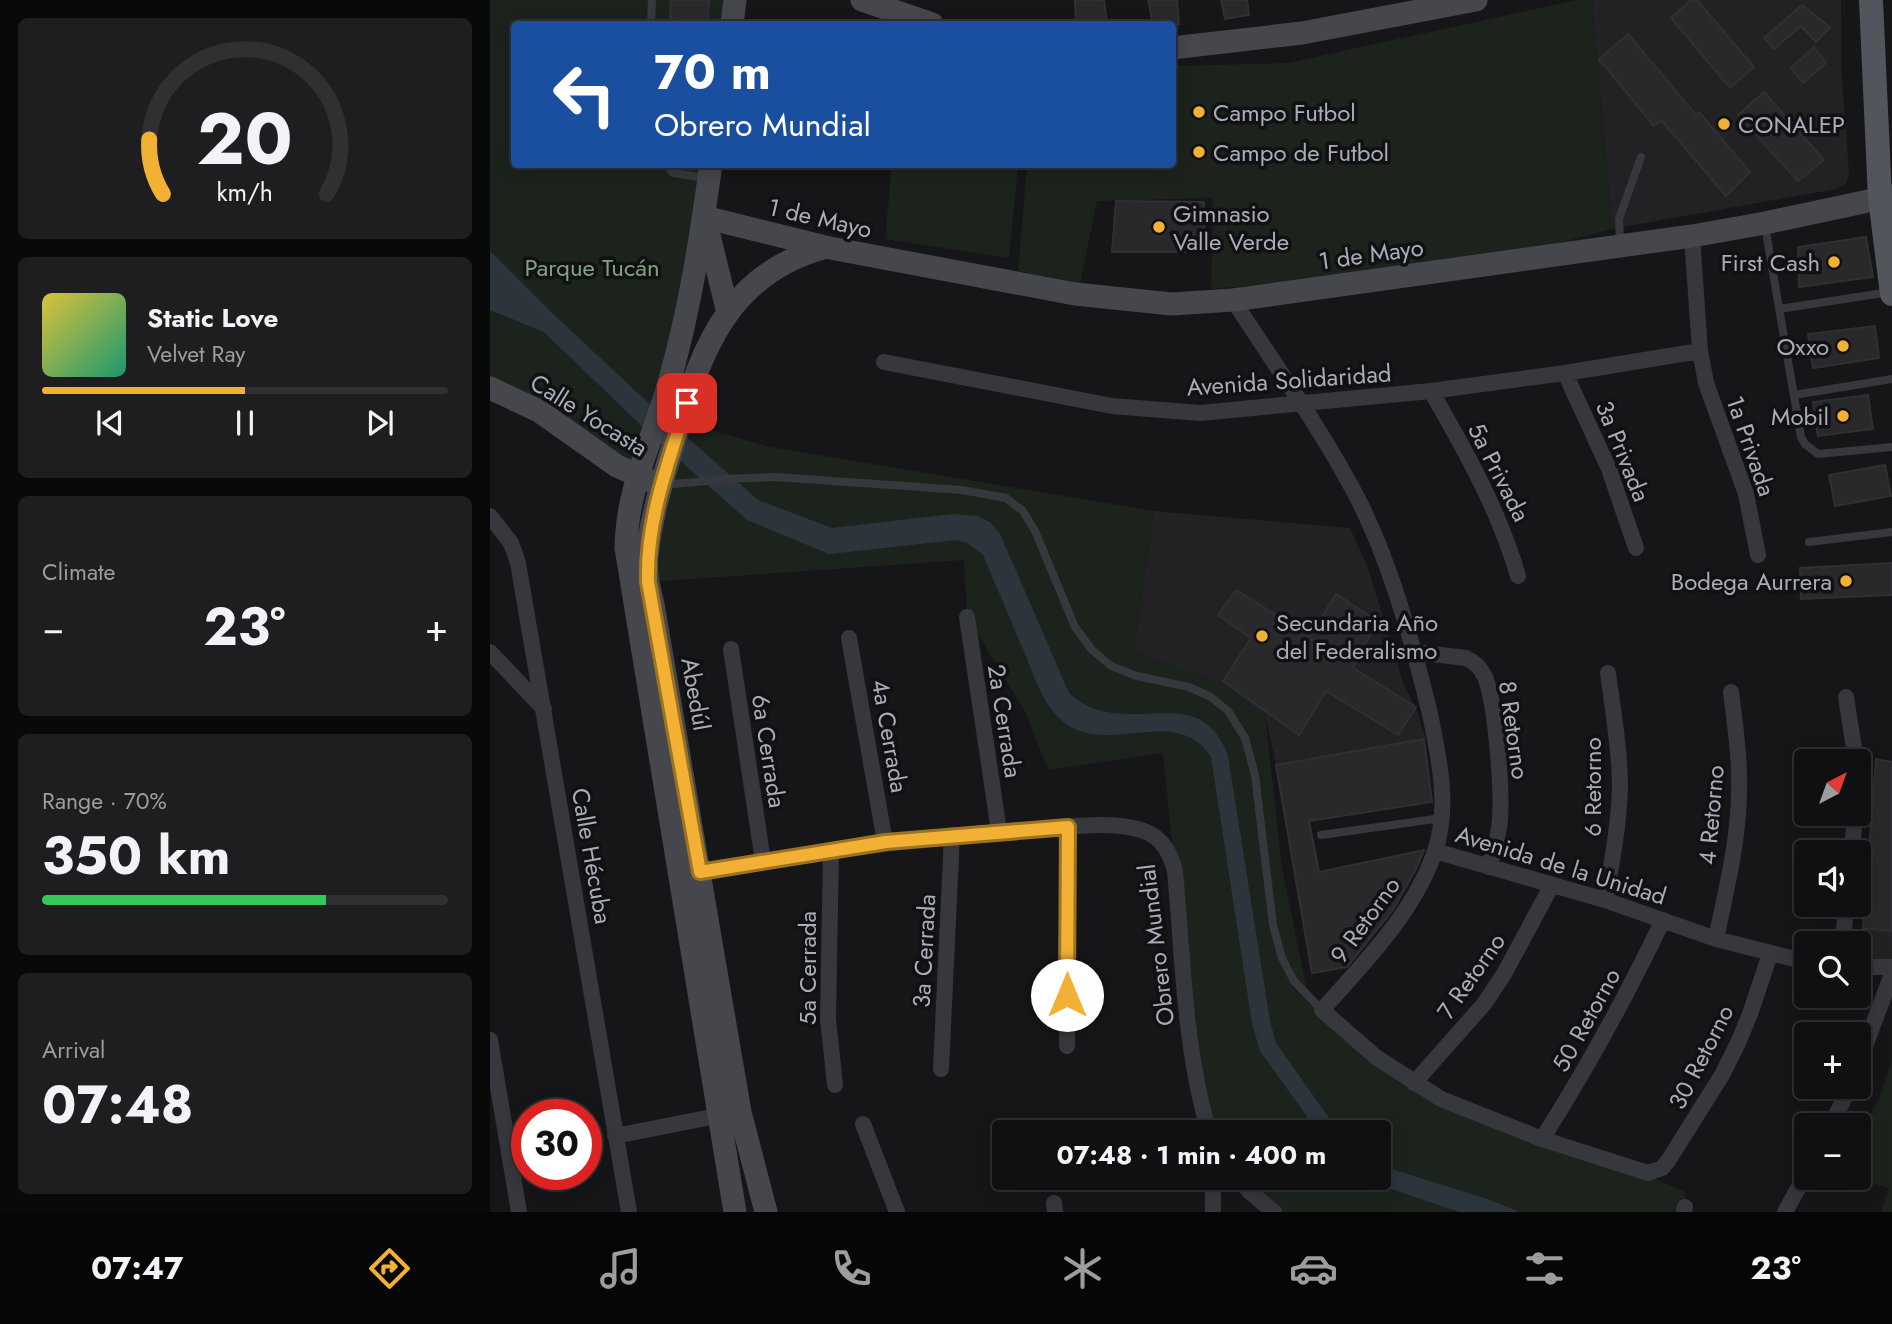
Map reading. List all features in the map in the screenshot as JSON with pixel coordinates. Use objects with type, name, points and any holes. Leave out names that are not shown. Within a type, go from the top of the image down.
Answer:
[{"type":"main road","points":[[1871,0],[1892,293]]},
{"type":"street","points":[[732,21],[735,0]]},
{"type":"street","points":[[862,0],[923,21]]},
{"type":"street","points":[[1176,48],[1302,33],[1400,8],[1476,0]]},
{"type":"street","name":"Abedúl","points":[[710,171],[695,274],[671,379],[630,502],[626,548],[730,1114],[766,1212]]},
{"type":"street","name":"1 de Mayo","points":[[704,217],[825,247],[1075,294],[1172,304],[1233,300],[1692,236],[1886,197]]},
{"type":"street","points":[[704,217],[728,313]]},
{"type":"street","name":"1a Privada","points":[[1692,236],[1700,351],[1706,383],[1746,494],[1758,555]]},
{"type":"street","name":"Abedúl","points":[[735,1212],[730,1114],[700,872],[648,582],[647,557],[661,485],[693,383],[704,356],[728,313],[757,281],[771,270],[795,257],[825,247]]},
{"type":"street","name":"Avenida de la Unidad","points":[[1233,300],[1360,503],[1381,552],[1415,652],[1435,737],[1441,776],[1442,818],[1435,851],[1605,900],[1716,939],[1794,959]]},
{"type":"street","name":"Avenida Solidaridad","points":[[884,362],[1059,397],[1153,410],[1200,413],[1431,391],[1700,351]]},
{"type":"street","name":"3a Privada","points":[[1565,373],[1609,469],[1636,548]]},
{"type":"street","name":"Calle Yocasta","points":[[490,388],[539,411],[591,449],[637,477],[661,485]]},
{"type":"street","name":"5a Privada","points":[[1431,391],[1494,508],[1507,536],[1518,576]]},
{"type":"street","name":"Calle Hécuba","points":[[490,516],[511,543],[518,564],[629,1212]]},
{"type":"street","name":"2a Cerrada","points":[[967,617],[999,831]]},
{"type":"street","name":"4a Cerrada","points":[[849,638],[886,842]]},
{"type":"street","name":"6a Cerrada","points":[[731,649],[763,861]]},
{"type":"street","points":[[490,652],[544,709]]},
{"type":"street","name":"8 Retorno","points":[[1415,652],[1466,657],[1474,662],[1485,678],[1492,710],[1501,801],[1496,842],[1489,867]]},
{"type":"street","name":"6 Retorno","points":[[1605,900],[1615,849],[1620,785],[1608,673]]},
{"type":"street","name":"4 Retorno","points":[[1716,939],[1730,868],[1738,804],[1739,759],[1731,692]]},
{"type":"street","points":[[1846,696],[1854,749]]},
{"type":"street","points":[[1067,1046],[1068,827]]},
{"type":"street","name":"Obrero Mundial","points":[[700,872],[886,842],[999,831],[1129,827],[1154,836],[1169,852],[1175,871],[1192,1060],[1205,1120]]},
{"type":"street","name":"3a Cerrada","points":[[941,1069],[952,835]]},
{"type":"street","name":"5a Cerrada","points":[[831,850],[828,1019],[835,1085]]},
{"type":"street","name":"9 Retorno","points":[[1322,1010],[1397,923],[1416,892],[1435,851]]},
{"type":"street","name":"7 Retorno","points":[[1414,1083],[1484,1004],[1504,974],[1552,885]]},
{"type":"street","name":"50 Retorno","points":[[1542,1139],[1626,998],[1663,920]]},
{"type":"street","name":"30 Retorno","points":[[1542,1139],[1640,1172],[1656,1171],[1668,1161],[1722,1075],[1750,1014],[1770,954]]},
{"type":"street","points":[[1871,967],[1892,967]]},
{"type":"street","points":[[1871,1030],[1892,974]]},
{"type":"street","points":[[1322,1010],[1376,1057],[1414,1083],[1463,1108],[1542,1139]]},
{"type":"street","points":[[490,1040],[519,1212]]},
{"type":"street","points":[[615,1136],[730,1114]]},
{"type":"street","points":[[863,1124],[897,1212]]},
{"type":"street","points":[[1213,1190],[1213,1212]]},
{"type":"street","points":[[1248,1190],[1274,1212]]},
{"type":"street","points":[[1785,1212],[1797,1190]]},
{"type":"lane","points":[[651,21],[652,0]]},
{"type":"lane","points":[[1620,246],[1619,219],[1641,158]]},
{"type":"lane","points":[[669,168],[673,173],[710,171]]},
{"type":"lane","points":[[1765,223],[1801,437],[1805,444],[1818,454],[1892,447]]},
{"type":"lane","points":[[1779,309],[1892,293]]},
{"type":"lane","points":[[1794,395],[1892,379]]},
{"type":"lane","points":[[661,485],[776,477],[962,490],[1006,498],[1023,511],[1035,531],[1075,627],[1092,650],[1111,666],[1138,676],[1189,687],[1211,697],[1228,711],[1245,738],[1255,775],[1273,925],[1282,958],[1294,981],[1322,1010]]},
{"type":"lane","points":[[1809,542],[1892,532]]},
{"type":"lane","points":[[1321,835],[1442,818]]},
{"type":"shaded area","name":"CONALEP","points":[[1592,0],[1841,0],[1842,76],[1849,173],[1846,184],[1836,189],[1612,229]]},
{"type":"shaded area","points":[[490,251],[655,409],[758,500],[832,528],[952,514],[977,516],[990,522],[1000,534],[1069,693],[1087,706],[1102,711],[1177,714],[1193,717],[1207,724],[1218,736],[1228,756],[1270,1021],[1276,1043],[1331,1120],[1309,1120],[1260,1051],[1252,1023],[1211,757],[1197,741],[1179,734],[1160,732],[1118,735],[1077,730],[1060,719],[1048,705],[983,555],[967,543],[956,540],[829,554],[747,520],[648,432],[544,332],[490,310]]},
{"type":"shaded area","name":"Secundaria Año del Federalismo","points":[[1154,511],[1350,528],[1368,568],[1404,686],[1416,708],[1426,739],[1276,765],[1265,715],[1133,651]]},
{"type":"shaded area","points":[[1876,759],[1892,762],[1892,960],[1871,962],[1871,931],[1863,931],[1864,917],[1871,917],[1871,823]]},
{"type":"shaded area","points":[[1391,1169],[1520,1212],[1459,1212],[1391,1189]]},
{"type":"green space","name":"Parque Tucán","points":[[490,0],[735,0],[732,21],[511,21],[511,168],[711,168],[695,274],[635,456],[617,466],[490,388]]},
{"type":"green space","points":[[1577,0],[1592,0],[1612,229],[1484,263],[1211,289],[1213,198],[1097,201],[1080,285],[1018,271],[1027,168],[1176,168],[1176,66],[1288,63]]},
{"type":"green space","points":[[892,168],[1018,168],[1009,258],[885,239]]},
{"type":"green space","points":[[681,422],[770,447],[1154,511],[1133,651],[1219,681],[1265,715],[1282,868],[1308,996],[1414,1083],[1685,1192],[1684,1212],[1274,1212],[1251,1190],[1391,1190],[1391,1120],[1207,1120],[1175,871],[1163,753],[1048,770],[1025,711],[967,617],[964,560],[647,582]]},
{"type":"green space","points":[[1892,1060],[1892,1212],[1881,1212],[1889,1188],[1871,1183],[1871,1113]]},
{"type":"building","points":[[671,0],[709,0],[707,21],[670,18]]},
{"type":"building","points":[[1075,0],[1104,0],[1107,21],[1076,21]]},
{"type":"building","points":[[1148,0],[1177,0],[1179,24],[1176,24],[1176,21],[1152,21]]},
{"type":"building","points":[[1221,0],[1247,0],[1249,15],[1225,19]]},
{"type":"building","points":[[1691,0],[1697,0],[1754,67],[1730,88],[1671,18]]},
{"type":"building","points":[[1802,5],[1830,27],[1816,42],[1801,26],[1774,49],[1764,38]]},
{"type":"building","points":[[1628,34],[1696,115],[1699,112],[1750,172],[1726,196],[1661,120],[1654,126],[1599,59]]},
{"type":"building","points":[[1814,47],[1826,63],[1803,83],[1791,68]]},
{"type":"building","points":[[1764,92],[1824,160],[1798,181],[1738,115]]},
{"type":"building","name":"Gimnasio Valle Verde","points":[[1116,201],[1204,202],[1205,252],[1112,252]]},
{"type":"building","name":"First Cash","points":[[1866,237],[1873,277],[1799,287],[1798,247]]},
{"type":"building","name":"Oxxo","points":[[1875,326],[1879,358],[1813,368],[1808,334]]},
{"type":"building","name":"Mobil","points":[[1868,395],[1873,429],[1818,436],[1813,402]]},
{"type":"building","points":[[1885,465],[1891,496],[1835,506],[1829,475]]},
{"type":"building","name":"Bodega Aurrera","points":[[1892,563],[1892,595],[1801,599],[1800,568]]},
{"type":"building","points":[[1236,590],[1310,636],[1336,594],[1377,621],[1353,668],[1416,707],[1398,735],[1326,691],[1299,735],[1223,681],[1251,638],[1218,615]]},
{"type":"building","points":[[1424,739],[1432,802],[1309,821],[1319,872],[1424,850],[1393,910],[1347,967],[1312,973],[1276,765]]},
{"type":"building","points":[[1876,759],[1892,762],[1892,931],[1863,928],[1864,917],[1871,917],[1871,824]]},
{"type":"place","name":"Campo Futbol","points":[[1199,112]]},
{"type":"place","name":"CONALEP","points":[[1724,124]]},
{"type":"place","name":"Campo de Futbol","points":[[1199,152]]},
{"type":"place","name":"Gimnasio Valle Verde","points":[[1159,227]]},
{"type":"place","name":"First Cash","points":[[1834,262]]},
{"type":"place","name":"Oxxo","points":[[1843,346]]},
{"type":"place","name":"Mobil","points":[[1843,416]]},
{"type":"place","name":"Bodega Aurrera","points":[[1846,581]]},
{"type":"place","name":"Secundaria Año del Federalismo","points":[[1262,636]]},
{"type":"route","points":[[687,403],[661,485],[647,557],[648,582],[700,872],[886,842],[1068,827],[1067,995]]}]
